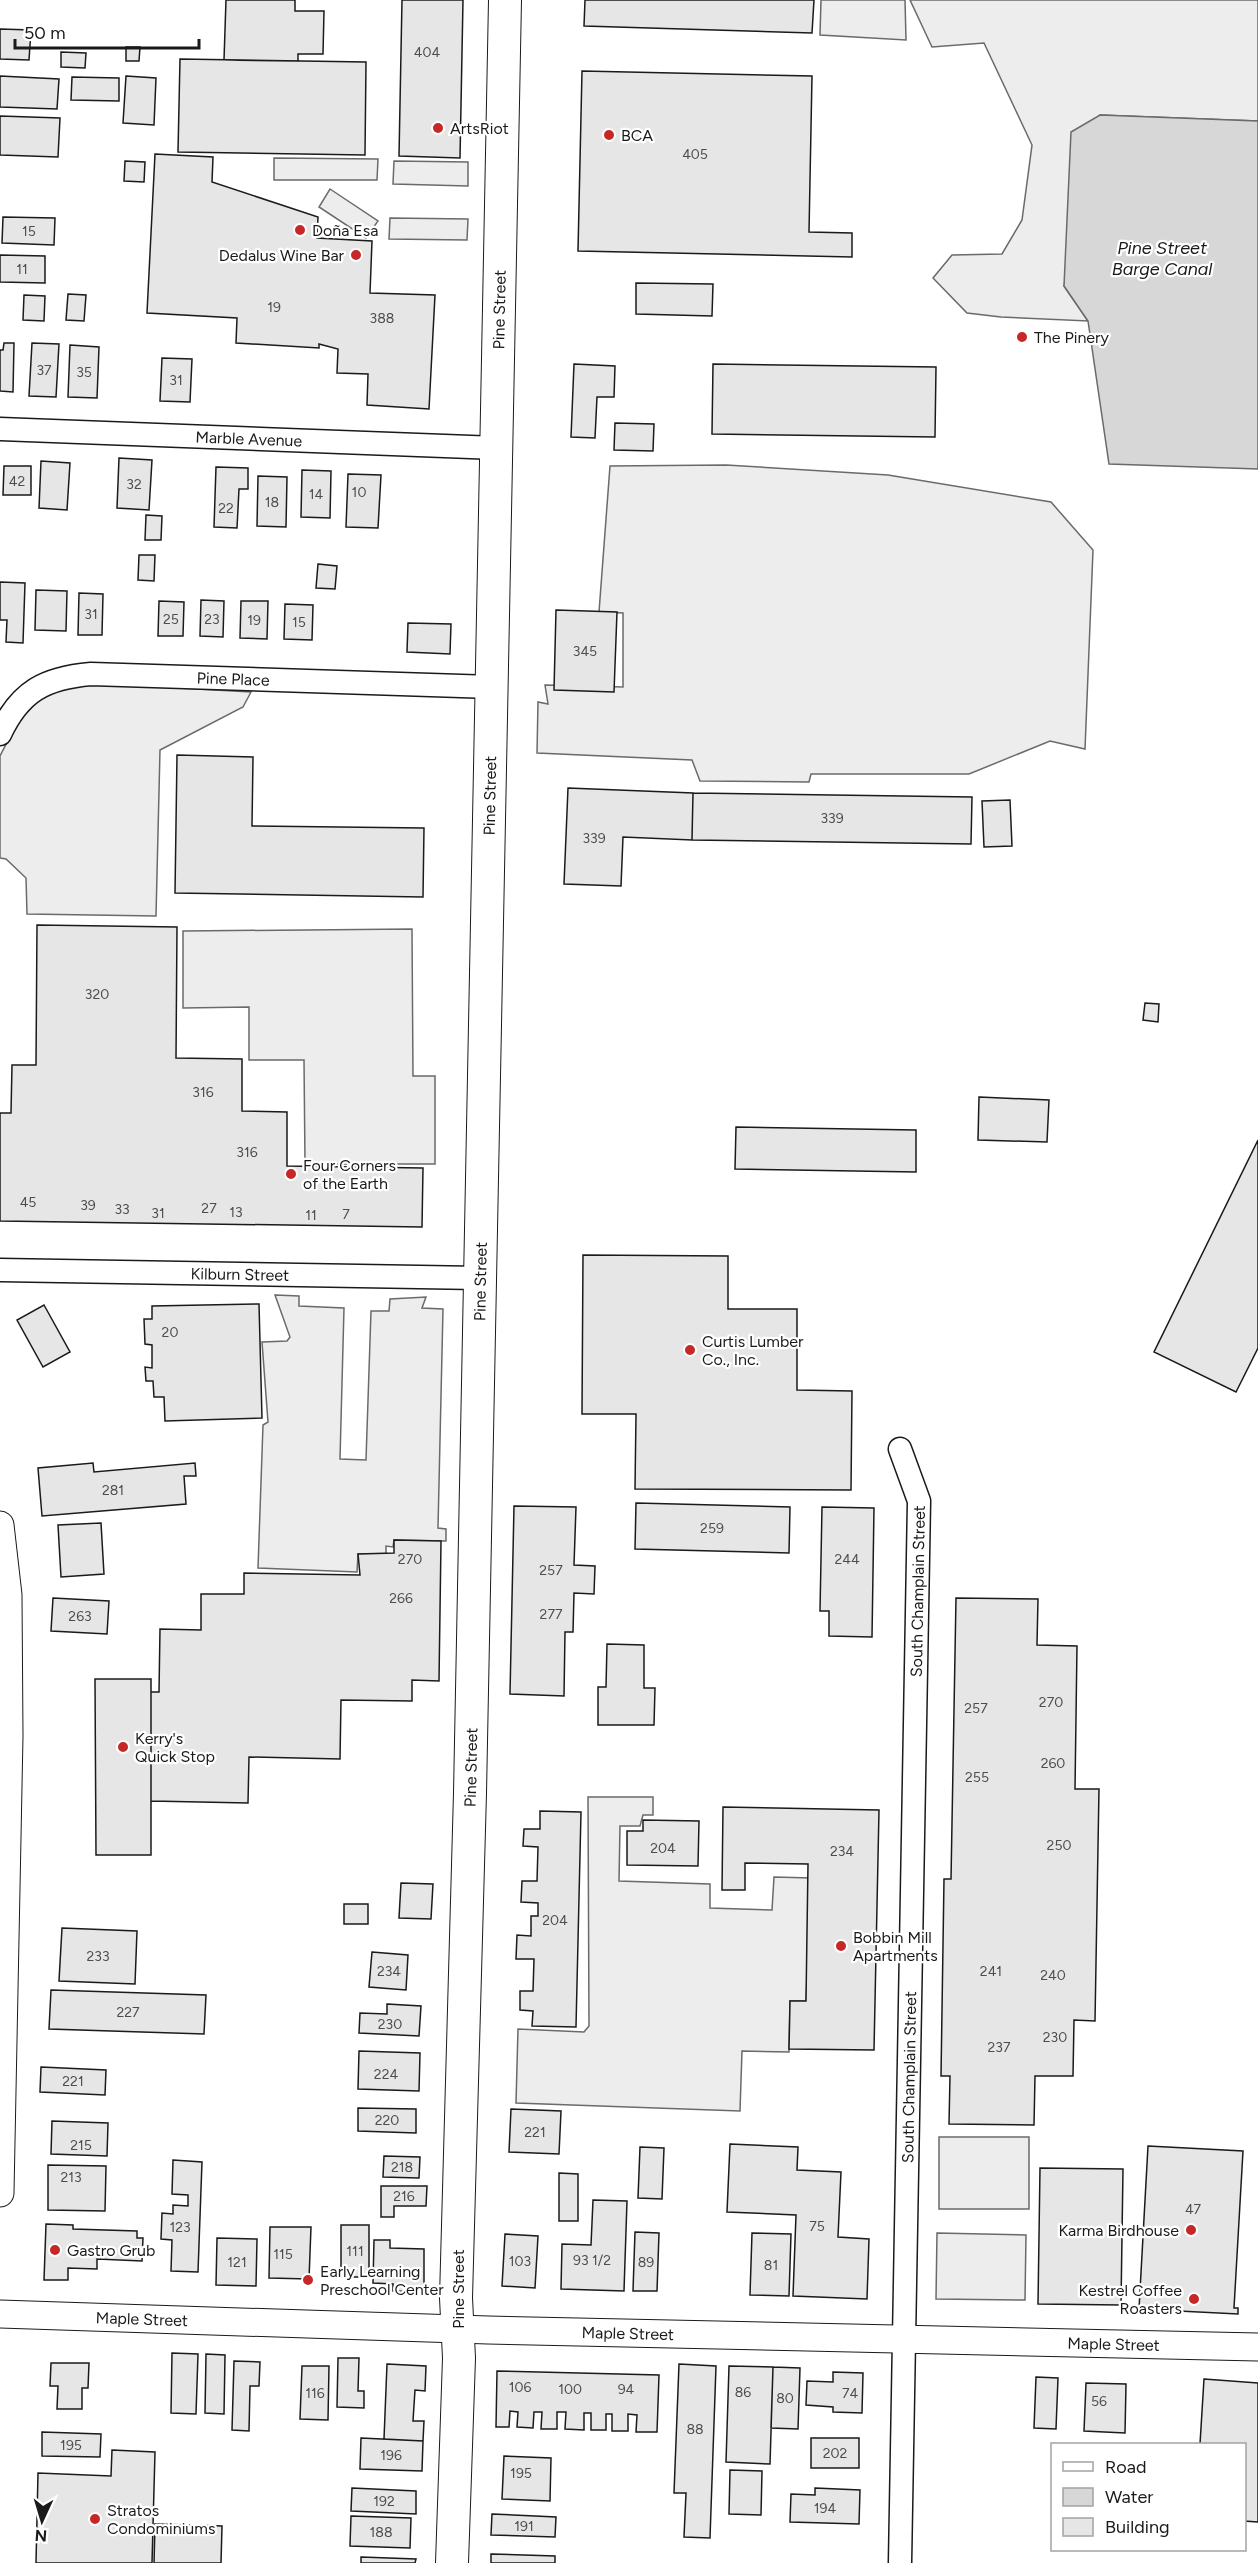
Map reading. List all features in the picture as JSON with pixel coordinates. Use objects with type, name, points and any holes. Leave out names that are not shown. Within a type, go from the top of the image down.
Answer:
[{"type":"main road","name":"Pine Street","points":[[453,2563],[459,2358],[456,2298],[470,1803],[505,0]]},
{"type":"street","name":"Marble Avenue","points":[[0,429],[497,448]]},
{"type":"street","name":"Pine Place","points":[[0,734],[22,698],[44,684],[67,676],[103,674],[492,687]]},
{"type":"street","name":"Kilburn Street","points":[[0,1270],[479,1278]]},
{"type":"street","name":"South Champlain Street","points":[[900,1449],[919,1502],[900,2563]]},
{"type":"street","points":[[0,1525],[9,1736],[0,2193]]},
{"type":"street","name":"Maple Street","points":[[0,2314],[457,2329],[1258,2347]]},
{"type":"shaded area","points":[[821,0],[905,0],[906,40],[820,35]]},
{"type":"shaded area","points":[[910,0],[1258,0],[1258,121],[1100,115],[1064,286],[1088,321],[967,313],[933,278],[952,255],[1002,254],[1022,220],[1032,145],[984,43],[932,47]]},
{"type":"shaded area","points":[[274,158],[378,159],[377,180],[274,180]]},
{"type":"shaded area","points":[[394,161],[468,162],[468,186],[393,184]]},
{"type":"shaded area","points":[[330,189],[378,221],[366,238],[319,207]]},
{"type":"shaded area","points":[[390,218],[468,219],[467,240],[389,239]]},
{"type":"shaded area","points":[[726,465],[888,475],[1051,502],[1093,550],[1085,749],[1050,741],[969,774],[811,774],[809,782],[700,781],[692,760],[537,753],[538,702],[548,704],[545,685],[623,687],[623,613],[599,612],[610,466]]},
{"type":"shaded area","points":[[89,683],[251,692],[243,707],[160,750],[156,916],[27,914],[26,878],[6,859],[0,858],[0,756],[17,723],[48,690]]},
{"type":"shaded area","points":[[412,929],[413,1076],[435,1076],[435,1164],[305,1164],[304,1060],[249,1060],[249,1007],[183,1008],[183,931]]},
{"type":"shaded area","points":[[275,1295],[299,1296],[299,1306],[344,1308],[340,1459],[366,1460],[371,1311],[389,1311],[390,1299],[426,1297],[422,1308],[443,1309],[438,1528],[446,1529],[446,1541],[394,1540],[393,1547],[386,1546],[386,1555],[358,1554],[357,1572],[258,1568],[263,1425],[268,1422],[262,1342],[287,1341],[290,1337]]},
{"type":"shaded area","points":[[588,1797],[653,1797],[653,1815],[643,1815],[640,1826],[620,1826],[619,1881],[710,1884],[710,1908],[772,1910],[774,1877],[811,1878],[806,2001],[790,2001],[789,2052],[742,2051],[740,2111],[516,2103],[518,2029],[584,2032],[589,2026]]},
{"type":"shaded area","points":[[939,2137],[1029,2137],[1029,2209],[939,2209]]},
{"type":"shaded area","points":[[937,2233],[1026,2235],[1025,2300],[936,2299]]},
{"type":"water","name":"Pine Street Barge Canal","points":[[1100,115],[1258,121],[1258,469],[1109,464],[1088,321],[1064,286],[1071,132]]},
{"type":"building","points":[[226,0],[295,0],[295,11],[324,11],[323,54],[298,54],[298,61],[224,60]]},
{"type":"building","points":[[402,0],[463,0],[460,158],[399,156]]},
{"type":"building","points":[[585,0],[814,0],[812,33],[584,26]]},
{"type":"building","points":[[0,29],[31,30],[29,60],[0,59]]},
{"type":"building","points":[[126,47],[140,47],[139,61],[126,61]]},
{"type":"building","points":[[61,52],[86,53],[85,68],[61,67]]},
{"type":"building","points":[[180,59],[366,62],[365,155],[178,152]]},
{"type":"building","points":[[582,71],[812,76],[809,232],[852,233],[852,257],[578,251]]},
{"type":"building","points":[[0,76],[59,79],[57,109],[0,107]]},
{"type":"building","points":[[126,76],[156,78],[154,125],[123,123]]},
{"type":"building","points":[[72,77],[119,78],[119,101],[71,100]]},
{"type":"building","points":[[0,116],[60,118],[58,157],[0,155]]},
{"type":"building","points":[[155,154],[213,157],[212,182],[318,217],[317,238],[372,241],[370,293],[435,295],[429,409],[367,405],[368,374],[337,373],[338,349],[319,344],[319,348],[236,343],[237,318],[147,313]]},
{"type":"building","points":[[125,161],[145,162],[144,182],[124,181]]},
{"type":"building","points":[[3,217],[55,218],[54,245],[2,243]]},
{"type":"building","points":[[0,255],[45,256],[45,283],[0,282]]},
{"type":"building","points":[[636,283],[713,284],[712,316],[636,314]]},
{"type":"building","points":[[68,294],[86,295],[84,321],[66,320]]},
{"type":"building","points":[[24,295],[45,296],[44,321],[23,320]]},
{"type":"building","points":[[4,343],[14,343],[13,392],[0,391],[0,350],[3,350]]},
{"type":"building","points":[[32,343],[59,344],[56,397],[29,396]]},
{"type":"building","points":[[70,345],[99,347],[97,398],[68,397]]},
{"type":"building","points":[[162,358],[192,359],[190,402],[160,401]]},
{"type":"building","points":[[574,364],[615,366],[614,397],[597,397],[595,438],[571,437]]},
{"type":"building","points":[[713,364],[936,367],[935,437],[712,434]]},
{"type":"building","points":[[615,423],[654,424],[653,451],[614,450]]},
{"type":"building","points":[[119,458],[152,460],[149,510],[117,508]]},
{"type":"building","points":[[41,461],[70,463],[67,510],[39,508]]},
{"type":"building","points":[[4,466],[31,466],[31,495],[3,495]]},
{"type":"building","points":[[216,467],[248,468],[248,489],[239,489],[237,528],[214,527]]},
{"type":"building","points":[[302,470],[331,471],[330,518],[301,517]]},
{"type":"building","points":[[348,474],[381,475],[378,528],[346,527]]},
{"type":"building","points":[[258,476],[287,477],[286,527],[257,526]]},
{"type":"building","points":[[146,515],[162,516],[161,540],[145,540]]},
{"type":"building","points":[[139,555],[155,555],[154,581],[138,580]]},
{"type":"building","points":[[318,564],[337,566],[335,589],[316,588]]},
{"type":"building","points":[[0,582],[25,583],[23,643],[6,642],[7,620],[0,620]]},
{"type":"building","points":[[36,590],[67,591],[66,631],[35,630]]},
{"type":"building","points":[[79,593],[103,594],[102,635],[78,635]]},
{"type":"building","points":[[201,600],[224,601],[223,637],[200,636]]},
{"type":"building","points":[[159,601],[184,602],[183,636],[158,636]]},
{"type":"building","points":[[241,601],[268,601],[267,639],[240,638]]},
{"type":"building","points":[[285,604],[313,605],[312,640],[284,639]]},
{"type":"building","points":[[556,610],[617,612],[614,692],[554,690]]},
{"type":"building","points":[[408,623],[451,624],[450,654],[407,652]]},
{"type":"building","points":[[177,755],[253,757],[252,826],[424,828],[423,897],[175,893]]},
{"type":"building","points":[[568,788],[693,793],[692,840],[623,837],[621,886],[564,884]]},
{"type":"building","points":[[693,793],[972,797],[971,844],[692,840]]},
{"type":"building","points":[[1010,800],[1012,846],[984,847],[982,801]]},
{"type":"building","points":[[37,925],[177,927],[176,1058],[242,1059],[242,1111],[287,1112],[287,1166],[423,1168],[422,1227],[0,1221],[0,1113],[11,1113],[12,1065],[36,1065]]},
{"type":"building","points":[[1145,1003],[1159,1004],[1158,1022],[1143,1020]]},
{"type":"building","points":[[979,1097],[1049,1100],[1047,1142],[978,1140]]},
{"type":"building","points":[[736,1127],[916,1130],[916,1172],[735,1169]]},
{"type":"building","points":[[1258,1140],[1258,1348],[1236,1392],[1154,1352]]},
{"type":"building","name":"Curtis Lumber Co., Inc.","points":[[583,1255],[728,1256],[728,1309],[797,1309],[797,1390],[852,1391],[851,1490],[635,1489],[636,1414],[582,1414]]},
{"type":"building","points":[[259,1304],[262,1418],[165,1421],[164,1397],[154,1397],[153,1381],[146,1381],[145,1367],[152,1368],[152,1345],[145,1344],[144,1319],[152,1319],[152,1306]]},
{"type":"building","points":[[44,1305],[70,1352],[43,1367],[17,1320]]},
{"type":"building","points":[[93,1463],[94,1472],[195,1463],[196,1476],[184,1476],[186,1504],[42,1516],[38,1468]]},
{"type":"building","points":[[636,1503],[790,1507],[789,1553],[635,1549]]},
{"type":"building","points":[[514,1506],[576,1507],[574,1565],[595,1566],[594,1594],[574,1593],[573,1632],[565,1632],[564,1696],[510,1694]]},
{"type":"building","points":[[822,1507],[874,1508],[872,1637],[829,1636],[829,1611],[820,1611]]},
{"type":"building","points":[[101,1523],[104,1574],[61,1577],[58,1525]]},
{"type":"building","points":[[394,1540],[441,1541],[439,1681],[412,1680],[412,1701],[341,1700],[340,1759],[249,1757],[248,1803],[151,1801],[151,1692],[159,1692],[160,1629],[201,1630],[201,1594],[244,1594],[244,1573],[360,1575],[358,1554],[394,1553]]},
{"type":"building","points":[[53,1598],[109,1601],[107,1634],[51,1631]]},
{"type":"building","points":[[956,1598],[1038,1599],[1037,1645],[1077,1646],[1075,1789],[1099,1789],[1095,2021],[1074,2020],[1073,2076],[1035,2076],[1034,2125],[949,2124],[950,2076],[941,2076],[944,1879],[951,1879]]},
{"type":"building","points":[[607,1644],[644,1645],[644,1688],[655,1688],[654,1725],[598,1725],[598,1687],[606,1687]]},
{"type":"building","name":"Kerry's Quick Stop","points":[[95,1679],[151,1679],[151,1855],[96,1855]]},
{"type":"building","name":"Bobbin Mill Apartments","points":[[723,1807],[879,1810],[874,2050],[789,2049],[790,2001],[806,2001],[808,1864],[745,1863],[745,1890],[722,1890]]},
{"type":"building","points":[[540,1811],[581,1812],[576,2027],[532,2026],[533,2011],[520,2010],[520,1991],[533,1991],[534,1959],[516,1959],[517,1935],[531,1936],[531,1916],[538,1916],[538,1903],[521,1902],[522,1881],[537,1881],[538,1847],[523,1846],[524,1829],[540,1829]]},
{"type":"building","points":[[643,1820],[699,1821],[698,1866],[627,1865],[627,1831],[643,1831]]},
{"type":"building","points":[[401,1883],[433,1884],[431,1919],[399,1918]]},
{"type":"building","points":[[344,1904],[368,1904],[368,1924],[344,1924]]},
{"type":"building","points":[[62,1928],[137,1931],[135,1984],[59,1981]]},
{"type":"building","points":[[372,1952],[408,1955],[406,1990],[369,1987]]},
{"type":"building","points":[[51,1990],[206,1995],[204,2034],[49,2029]]},
{"type":"building","points":[[387,2004],[421,2006],[419,2036],[359,2033],[360,2013],[387,2014]]},
{"type":"building","points":[[359,2051],[420,2053],[419,2091],[358,2089]]},
{"type":"building","points":[[41,2067],[106,2070],[105,2095],[40,2092]]},
{"type":"building","points":[[358,2108],[416,2109],[416,2133],[358,2131]]},
{"type":"building","points":[[511,2109],[561,2111],[559,2154],[509,2152]]},
{"type":"building","points":[[52,2121],[108,2123],[107,2156],[51,2154]]},
{"type":"building","points":[[730,2144],[798,2147],[797,2170],[841,2172],[838,2237],[869,2239],[867,2299],[793,2296],[796,2215],[727,2212]]},
{"type":"building","name":"Karma Birdhouse","points":[[1148,2146],[1243,2151],[1234,2308],[1238,2308],[1238,2314],[1139,2309]]},
{"type":"building","points":[[640,2147],[664,2148],[662,2199],[638,2198]]},
{"type":"building","points":[[384,2156],[420,2157],[419,2178],[383,2177]]},
{"type":"building","points":[[173,2160],[202,2162],[198,2272],[171,2271],[172,2240],[161,2239],[162,2213],[173,2214],[173,2205],[188,2206],[188,2195],[172,2194]]},
{"type":"building","points":[[48,2165],[106,2166],[105,2211],[48,2210]]},
{"type":"building","points":[[1040,2168],[1123,2169],[1121,2305],[1038,2304]]},
{"type":"building","points":[[559,2173],[578,2174],[578,2221],[559,2221]]},
{"type":"building","points":[[381,2186],[427,2186],[426,2206],[394,2206],[394,2217],[381,2217]]},
{"type":"building","points":[[593,2200],[627,2201],[624,2291],[561,2289],[562,2244],[591,2245]]},
{"type":"building","points":[[46,2224],[73,2225],[73,2229],[137,2231],[137,2238],[143,2238],[142,2261],[97,2259],[97,2269],[68,2268],[68,2280],[44,2280]]},
{"type":"building","points":[[341,2225],[369,2225],[369,2277],[341,2277]]},
{"type":"building","points":[[270,2227],[311,2227],[309,2279],[269,2278]]},
{"type":"building","points":[[635,2232],[659,2233],[657,2291],[633,2291]]},
{"type":"building","points":[[752,2233],[791,2234],[789,2296],[750,2295]]},
{"type":"building","points":[[505,2234],[538,2236],[535,2288],[502,2286]]},
{"type":"building","points":[[217,2238],[257,2239],[256,2286],[216,2285]]},
{"type":"building","points":[[374,2240],[390,2240],[390,2248],[424,2249],[424,2292],[393,2291],[393,2284],[373,2283]]},
{"type":"building","points":[[172,2353],[198,2354],[196,2414],[171,2413]]},
{"type":"building","points":[[206,2354],[225,2355],[224,2414],[205,2413]]},
{"type":"building","points":[[338,2358],[359,2358],[358,2391],[364,2391],[364,2408],[337,2407]]},
{"type":"building","points":[[234,2361],[260,2362],[259,2386],[250,2386],[249,2431],[232,2430]]},
{"type":"building","points":[[51,2363],[89,2363],[88,2388],[82,2388],[82,2409],[57,2409],[58,2386],[50,2386]]},
{"type":"building","points":[[387,2364],[426,2366],[425,2391],[415,2390],[413,2421],[424,2421],[423,2441],[384,2439]]},
{"type":"building","points":[[679,2364],[716,2366],[710,2538],[684,2537],[686,2493],[674,2493]]},
{"type":"building","points":[[302,2366],[329,2366],[328,2420],[300,2419]]},
{"type":"building","points":[[729,2366],[773,2367],[770,2464],[726,2462]]},
{"type":"building","points":[[773,2367],[800,2368],[798,2429],[771,2428]]},
{"type":"building","points":[[497,2371],[659,2375],[657,2432],[636,2432],[637,2415],[628,2414],[628,2431],[612,2431],[612,2414],[606,2414],[606,2430],[591,2430],[591,2413],[584,2413],[584,2430],[565,2429],[566,2412],[557,2412],[557,2429],[541,2429],[542,2412],[534,2412],[533,2428],[517,2427],[518,2412],[510,2411],[509,2427],[496,2427]]},
{"type":"building","points":[[833,2372],[863,2373],[862,2413],[833,2412],[833,2407],[806,2405],[807,2381],[833,2382]]},
{"type":"building","points":[[1036,2377],[1058,2378],[1056,2429],[1034,2428]]},
{"type":"building","points":[[1204,2379],[1258,2383],[1258,2522],[1246,2521],[1246,2443],[1200,2443]]},
{"type":"building","points":[[1086,2383],[1126,2384],[1125,2433],[1084,2431]]},
{"type":"building","points":[[42,2432],[101,2434],[100,2457],[42,2456]]},
{"type":"building","points":[[361,2438],[423,2441],[422,2471],[360,2469]]},
{"type":"building","points":[[811,2438],[859,2438],[859,2468],[811,2468]]},
{"type":"building","name":"Stratos Condominiums","points":[[112,2450],[155,2452],[152,2563],[36,2563],[38,2473],[111,2476]]},
{"type":"building","points":[[504,2456],[551,2458],[550,2501],[502,2499]]},
{"type":"building","points":[[730,2470],[762,2471],[761,2515],[729,2514]]},
{"type":"building","points":[[352,2488],[416,2491],[416,2514],[351,2511]]},
{"type":"building","points":[[815,2488],[860,2490],[859,2524],[790,2522],[791,2494],[815,2495]]},
{"type":"building","points":[[492,2514],[556,2517],[555,2537],[491,2535]]},
{"type":"building","points":[[351,2516],[411,2518],[410,2548],[350,2546]]},
{"type":"building","points":[[155,2524],[222,2526],[221,2563],[154,2563]]},
{"type":"building","points":[[491,2554],[555,2556],[555,2563],[491,2563]]},
{"type":"building","points":[[361,2557],[416,2559],[415,2563],[361,2563]]},
{"type":"place","name":"ArtsRiot","points":[[438,128]]},
{"type":"place","name":"BCA","points":[[609,135]]},
{"type":"place","name":"Doña Esa","points":[[300,230]]},
{"type":"place","name":"Dedalus Wine Bar","points":[[356,255]]},
{"type":"place","name":"The Pinery","points":[[1022,337]]},
{"type":"place","name":"Four Corners of the Earth","points":[[291,1174]]},
{"type":"place","name":"Curtis Lumber Co., Inc.","points":[[690,1350]]},
{"type":"place","name":"Kerry's Quick Stop","points":[[123,1747]]},
{"type":"place","name":"Bobbin Mill Apartments","points":[[841,1946]]},
{"type":"place","name":"Karma Birdhouse","points":[[1191,2230]]},
{"type":"place","name":"Gastro Grub","points":[[55,2250]]},
{"type":"place","name":"Early Learning Preschool Center","points":[[308,2280]]},
{"type":"place","name":"Kestrel Coffee Roasters","points":[[1194,2299]]},
{"type":"place","name":"Stratos Condominiums","points":[[95,2519]]}]
